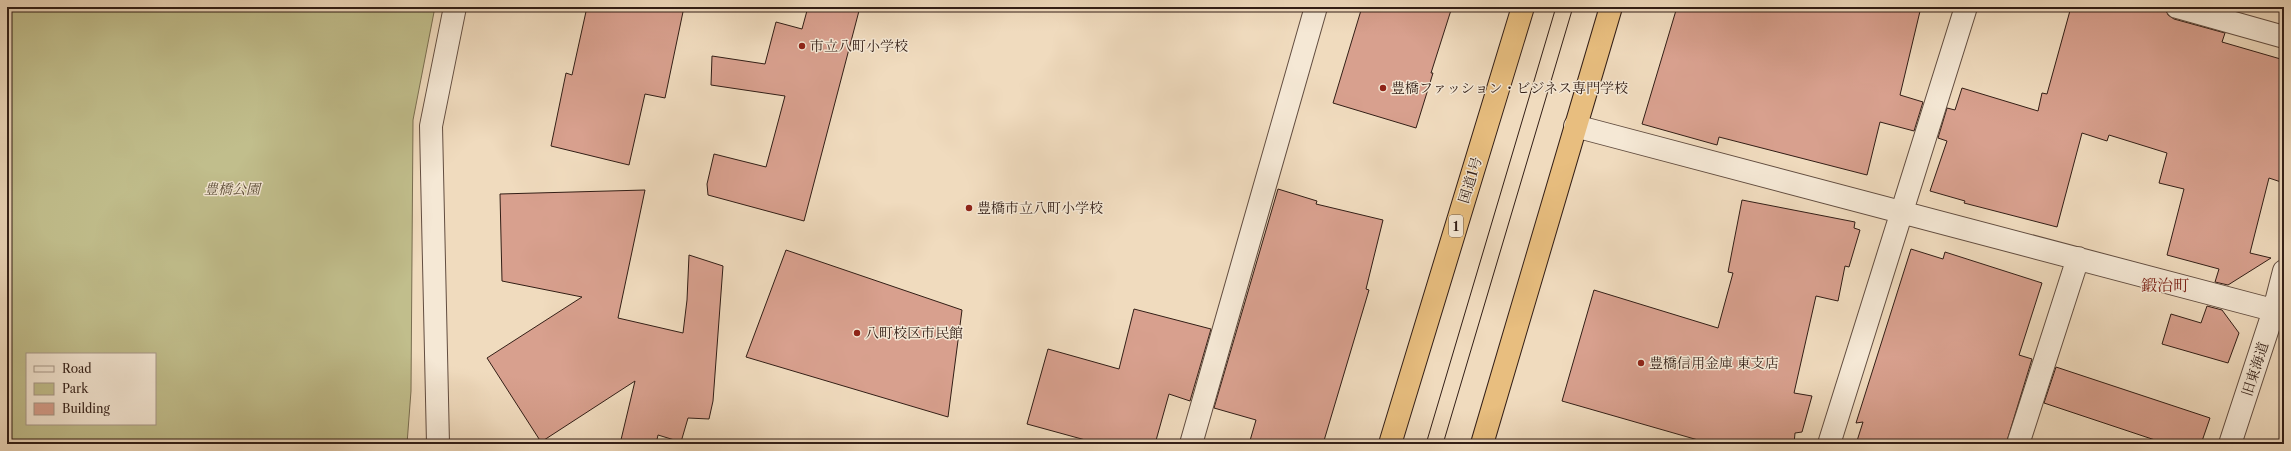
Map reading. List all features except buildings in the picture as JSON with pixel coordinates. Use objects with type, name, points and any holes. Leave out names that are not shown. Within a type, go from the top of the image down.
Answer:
[{"type":"highway","name":"国道1号","points":[[1390,444],[1523,7]]},
{"type":"highway","points":[[1482,444],[1611,7]]},
{"type":"street","points":[[438,444],[431,126],[455,7]]},
{"type":"street","points":[[1191,444],[1316,7]]},
{"type":"street","points":[[1829,444],[1966,7]]},
{"type":"street","points":[[2177,7],[2284,37]]},
{"type":"street","points":[[1575,126],[1901,213],[2279,311]]},
{"type":"street","points":[[2018,444],[2078,258]]},
{"type":"street","name":"旧東海道","points":[[2230,444],[2279,311],[2284,271]]},
{"type":"green space","name":"豊橋公園","points":[[7,7],[435,7],[413,120],[411,391],[407,444],[7,444]]},
{"type":"tram line","points":[[1426,444],[1556,7]]},
{"type":"tram line","points":[[1443,444],[1573,7]]},
{"type":"place","name":"市立八町小学校","points":[[802,46]]},
{"type":"place","name":"豊橋ファッション・ビジネス専門学校","points":[[1383,88]]},
{"type":"place","name":"豊橋市立八町小学校","points":[[969,208]]},
{"type":"place","name":"八町校区市民館","points":[[857,333]]},
{"type":"place","name":"豊橋信用金庫 東支店","points":[[1641,363]]},
{"type":"district","name":"鍛治町","points":[[2165,285]]}]
